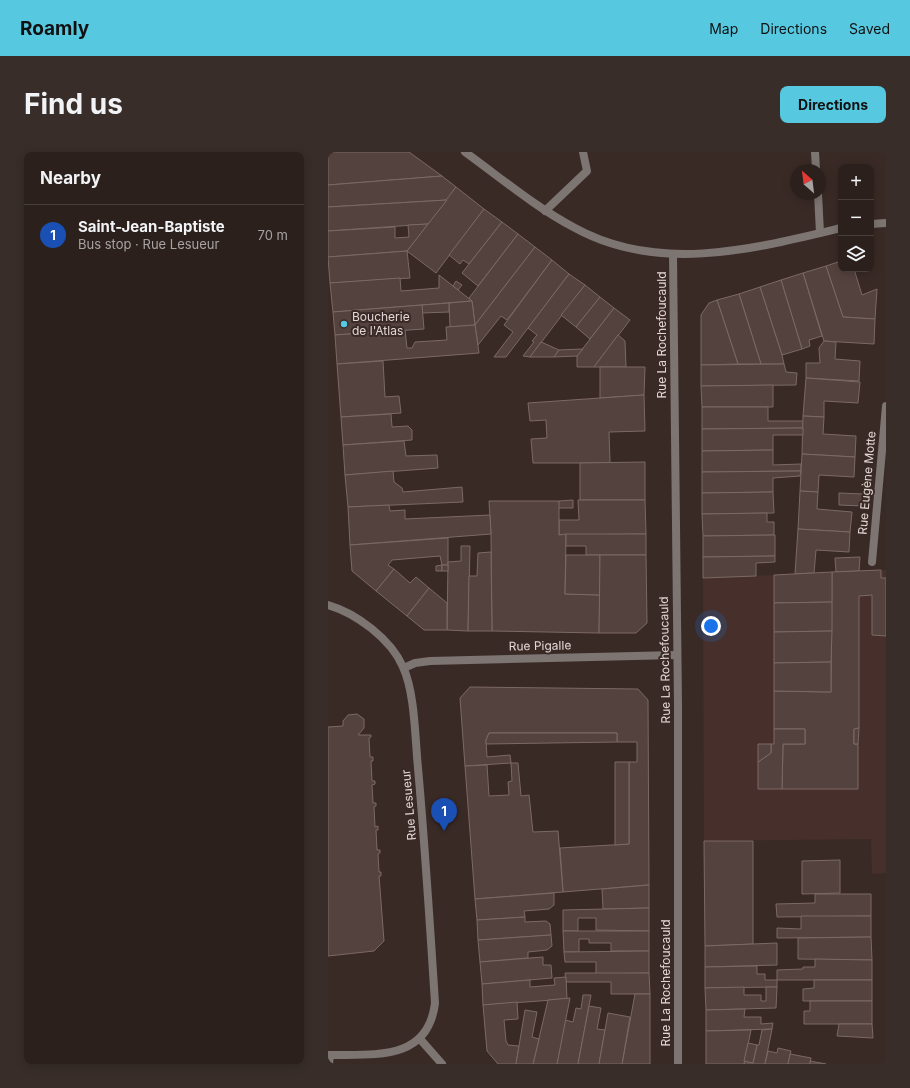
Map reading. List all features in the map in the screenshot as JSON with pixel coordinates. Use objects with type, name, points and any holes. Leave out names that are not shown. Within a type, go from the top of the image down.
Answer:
[{"type":"street","points":[[465,152],[546,212],[576,229],[610,243],[646,251],[673,255],[713,253],[772,245],[838,229]]},
{"type":"street","points":[[546,212],[587,171],[583,152]]},
{"type":"street","points":[[816,152],[816,164]]},
{"type":"street","points":[[818,200],[820,233]]},
{"type":"street","points":[[874,224],[886,223]]},
{"type":"street","name":"Rue La Rochefoucauld","points":[[673,255],[677,655],[678,1064]]},
{"type":"street","name":"Rue Eugène Motte","points":[[872,562],[886,406]]},
{"type":"street","name":"Rue Lesueur","points":[[328,605],[349,613],[372,630],[392,649],[404,668],[410,688],[424,839],[435,1003],[434,1016],[420,1039]]},
{"type":"street","name":"Rue Pigalle","points":[[404,668],[415,663],[430,661],[677,655]]},
{"type":"street","points":[[329,1064],[329,1055],[384,1054],[398,1051],[420,1039],[442,1064]]},
{"type":"shaded area","points":[[886,570],[886,873],[872,874],[871,839],[704,841],[703,578]]},
{"type":"building","points":[[328,152],[409,152],[442,176],[328,185]]},
{"type":"building","points":[[442,176],[456,187],[447,200],[328,207],[328,185]]},
{"type":"building","points":[[456,187],[484,209],[436,273],[407,251]]},
{"type":"building","points":[[447,200],[428,224],[328,231],[328,207]]},
{"type":"building","points":[[484,209],[502,222],[469,264],[463,260],[460,264],[449,255]]},
{"type":"building","points":[[502,222],[518,234],[478,286],[462,273]]},
{"type":"building","points":[[428,224],[407,251],[328,257],[328,231],[395,227],[395,238],[409,237],[408,225]]},
{"type":"building","points":[[518,234],[535,247],[475,325],[472,301],[469,298]]},
{"type":"building","points":[[535,247],[552,260],[507,320],[501,316],[478,345],[475,325]]},
{"type":"building","points":[[407,251],[410,278],[330,283],[328,257]]},
{"type":"building","points":[[552,260],[569,274],[506,357],[494,357],[513,332],[504,325]]},
{"type":"building","points":[[838,262],[838,272],[855,272],[862,295],[877,289],[875,319],[843,317],[826,266]]},
{"type":"building","points":[[826,266],[843,317],[875,319],[874,344],[824,341],[803,273]]},
{"type":"building","points":[[803,273],[822,336],[809,340],[810,346],[802,349],[781,280]]},
{"type":"building","points":[[569,274],[585,285],[530,357],[523,356],[534,342],[532,341],[537,335],[528,328]]},
{"type":"building","points":[[439,275],[472,301],[333,312],[330,283],[400,278],[401,291],[439,288]]},
{"type":"building","points":[[781,280],[802,349],[782,355],[760,287]]},
{"type":"building","points":[[456,281],[462,285],[458,290],[453,286]]},
{"type":"building","points":[[585,285],[600,297],[576,327],[561,315]]},
{"type":"building","points":[[760,287],[784,364],[761,364],[739,294]]},
{"type":"building","points":[[739,294],[761,364],[738,364],[717,300]]},
{"type":"building","points":[[600,297],[614,308],[590,339],[576,327]]},
{"type":"building","points":[[717,300],[738,364],[701,365],[701,315],[709,303]]},
{"type":"building","points":[[472,301],[475,325],[450,327],[449,303]]},
{"type":"building","points":[[449,303],[449,312],[422,313],[422,305]]},
{"type":"building","points":[[422,305],[424,329],[335,335],[333,312]]},
{"type":"building","points":[[614,308],[630,320],[594,367],[577,367],[577,356]]},
{"type":"building","points":[[475,325],[479,353],[337,364],[335,335],[405,330],[407,348],[412,348],[415,342],[447,340],[446,327]]},
{"type":"building","points":[[618,335],[625,341],[626,367],[594,367]]},
{"type":"building","points":[[824,341],[836,342],[835,359],[860,361],[859,381],[806,378],[806,363],[820,363],[819,348]]},
{"type":"building","points":[[541,342],[559,350],[554,357],[530,357]]},
{"type":"building","points":[[583,349],[577,356],[554,357],[559,350]]},
{"type":"building","points":[[383,361],[385,397],[399,396],[401,413],[341,417],[337,364]]},
{"type":"building","points":[[784,364],[786,372],[797,373],[796,385],[701,386],[701,365]]},
{"type":"building","points":[[600,367],[645,367],[644,395],[600,398]]},
{"type":"building","points":[[806,378],[860,382],[858,403],[824,401],[824,417],[803,416]]},
{"type":"building","points":[[773,385],[773,407],[702,407],[701,386]]},
{"type":"building","points":[[644,395],[645,431],[609,432],[610,463],[533,463],[531,439],[547,438],[546,420],[530,421],[528,403]]},
{"type":"building","points":[[702,407],[768,407],[768,421],[803,421],[803,428],[702,429]]},
{"type":"building","points":[[391,414],[392,427],[408,426],[412,430],[412,440],[343,445],[341,417]]},
{"type":"building","points":[[803,416],[824,417],[823,434],[856,436],[855,457],[802,454]]},
{"type":"building","points":[[803,428],[803,435],[773,435],[773,450],[702,451],[702,429]]},
{"type":"building","points":[[404,441],[406,456],[437,455],[438,468],[345,475],[343,445]]},
{"type":"building","points":[[773,450],[773,465],[801,464],[801,471],[702,472],[702,451]]},
{"type":"building","points":[[802,454],[855,457],[854,477],[819,475],[818,492],[800,491]]},
{"type":"building","points":[[645,462],[645,500],[580,500],[580,463]]},
{"type":"building","points":[[393,471],[394,482],[402,488],[403,492],[462,487],[463,502],[348,507],[345,475]]},
{"type":"building","points":[[801,471],[800,476],[773,478],[773,492],[702,493],[702,472]]},
{"type":"building","points":[[800,491],[818,492],[817,509],[852,512],[850,532],[798,529]]},
{"type":"building","points":[[773,492],[774,513],[702,514],[702,493]]},
{"type":"building","points":[[839,493],[863,494],[863,506],[839,505]]},
{"type":"building","points":[[573,500],[573,508],[558,508],[559,501]]},
{"type":"building","points":[[578,500],[645,500],[646,534],[559,535],[559,520],[579,520]]},
{"type":"building","points":[[489,501],[559,501],[559,535],[566,534],[565,594],[600,595],[599,633],[492,631],[491,534]]},
{"type":"building","points":[[389,505],[390,511],[405,510],[405,519],[490,515],[491,534],[350,545],[348,507]]},
{"type":"building","points":[[767,513],[767,522],[774,522],[774,535],[703,536],[702,514]]},
{"type":"building","points":[[798,529],[850,532],[849,552],[816,550],[814,573],[795,574]]},
{"type":"building","points":[[566,534],[646,534],[646,555],[586,555],[586,546],[566,546]]},
{"type":"building","points":[[775,535],[775,556],[703,557],[703,536]]},
{"type":"building","points":[[448,538],[448,565],[442,565],[440,556],[392,560],[388,565],[394,569],[376,591],[352,571],[350,545]]},
{"type":"building","points":[[461,546],[470,546],[468,631],[447,630],[448,562],[461,561]]},
{"type":"building","points":[[491,552],[492,631],[468,631],[469,576],[477,576],[478,553]]},
{"type":"building","points":[[566,555],[600,555],[600,595],[565,594]]},
{"type":"building","points":[[600,555],[646,555],[647,623],[636,633],[599,633]]},
{"type":"building","points":[[775,556],[775,562],[756,563],[756,576],[703,578],[703,557]]},
{"type":"building","points":[[860,557],[859,571],[836,572],[835,558]]},
{"type":"building","points":[[442,565],[442,571],[436,571],[436,566]]},
{"type":"building","points":[[442,565],[448,565],[448,571],[442,571]]},
{"type":"building","points":[[394,569],[410,583],[416,577],[429,588],[407,616],[376,591]]},
{"type":"building","points":[[881,570],[881,578],[886,578],[886,636],[872,635],[872,595],[859,596],[859,728],[854,729],[854,744],[858,744],[858,789],[782,789],[783,744],[805,744],[805,729],[774,729],[774,691],[831,692],[832,572]]},
{"type":"building","points":[[832,572],[832,602],[774,603],[774,575]]},
{"type":"building","points":[[429,588],[447,603],[447,630],[424,630],[407,616]]},
{"type":"building","points":[[832,602],[832,631],[774,632],[774,603]]},
{"type":"building","points":[[832,631],[831,662],[774,663],[774,632]]},
{"type":"building","points":[[831,662],[831,692],[774,691],[774,663]]},
{"type":"building","points":[[470,687],[638,689],[648,700],[649,885],[563,892],[560,848],[629,844],[629,762],[637,762],[637,742],[617,742],[617,733],[489,733],[486,740],[487,757],[510,755],[511,763],[465,766],[460,698]]},
{"type":"building","points":[[357,714],[364,719],[364,728],[358,735],[371,735],[369,738],[370,757],[373,757],[373,761],[371,761],[372,781],[375,781],[375,784],[372,785],[373,803],[376,803],[376,806],[374,807],[375,827],[378,826],[378,830],[376,830],[377,850],[380,850],[380,853],[378,854],[379,872],[381,872],[381,876],[379,876],[384,941],[374,951],[328,956],[328,727],[343,726],[343,721],[348,715]]},
{"type":"building","points":[[859,728],[858,744],[854,744],[854,729]]},
{"type":"building","points":[[774,729],[805,729],[805,744],[783,744],[782,789],[758,789],[758,762],[771,753],[771,744],[774,744]]},
{"type":"building","points":[[489,733],[617,733],[617,742],[486,744]]},
{"type":"building","points":[[758,744],[771,744],[771,753],[758,762]]},
{"type":"building","points":[[615,762],[629,762],[629,844],[615,845]]},
{"type":"building","points":[[511,763],[518,763],[521,796],[529,795],[533,832],[558,831],[563,892],[475,899],[465,766],[487,765],[489,796],[509,795],[508,782],[512,781]]},
{"type":"building","points":[[704,841],[753,841],[753,944],[705,946]]},
{"type":"building","points":[[840,860],[840,893],[802,894],[802,861]]},
{"type":"building","points":[[649,885],[649,908],[603,909],[602,889]]},
{"type":"building","points":[[554,893],[554,905],[549,909],[524,911],[525,917],[477,920],[475,899]]},
{"type":"building","points":[[815,894],[871,894],[871,916],[777,917],[776,904],[815,903]]},
{"type":"building","points":[[649,908],[649,931],[596,930],[596,918],[578,918],[578,931],[563,931],[563,910]]},
{"type":"building","points":[[801,916],[871,916],[871,937],[777,938],[777,928],[801,929]]},
{"type":"building","points":[[525,917],[525,922],[546,921],[550,924],[551,935],[478,940],[477,920]]},
{"type":"building","points":[[563,931],[649,931],[649,951],[611,951],[611,943],[589,943],[589,939],[579,939],[579,952],[564,952]]},
{"type":"building","points":[[551,935],[552,946],[547,950],[528,952],[528,958],[480,962],[478,940]]},
{"type":"building","points":[[871,937],[872,960],[798,959],[798,938]]},
{"type":"building","points":[[777,943],[777,965],[705,967],[705,946]]},
{"type":"building","points":[[649,951],[649,973],[596,974],[596,962],[565,962],[564,952]]},
{"type":"building","points":[[543,957],[543,965],[551,965],[552,978],[482,984],[480,962]]},
{"type":"building","points":[[815,959],[872,960],[872,980],[777,980],[777,970],[815,967]]},
{"type":"building","points":[[757,966],[757,974],[765,974],[765,980],[777,980],[777,987],[705,988],[705,967]]},
{"type":"building","points":[[565,973],[649,973],[650,994],[611,994],[611,982],[566,982]]},
{"type":"building","points":[[566,977],[567,999],[483,1005],[482,984],[530,980],[530,987],[555,985],[554,978]]},
{"type":"building","points":[[814,980],[872,980],[872,1001],[803,1001],[803,989],[814,988]]},
{"type":"building","points":[[744,987],[744,995],[761,995],[761,1001],[766,1001],[766,987],[777,987],[776,1008],[706,1010],[705,988]]},
{"type":"building","points":[[635,994],[650,994],[650,1064],[622,1064]]},
{"type":"building","points":[[583,995],[591,995],[578,1064],[557,1064],[565,1020],[573,1022],[576,1008],[581,1009]]},
{"type":"building","points":[[570,998],[557,1064],[533,1064],[548,1000]]},
{"type":"building","points":[[810,1001],[872,1001],[872,1024],[804,1024],[804,1011],[810,1011]]},
{"type":"building","points":[[517,1002],[518,1019],[504,1020],[506,1041],[508,1045],[519,1046],[516,1064],[498,1064],[487,1051],[483,1005]]},
{"type":"building","points":[[589,1006],[601,1008],[597,1029],[605,1030],[599,1064],[578,1064]]},
{"type":"building","points":[[745,1009],[744,1017],[761,1017],[761,1024],[773,1023],[772,1029],[706,1031],[706,1010]]},
{"type":"building","points":[[525,1010],[537,1012],[532,1037],[539,1039],[533,1064],[516,1064]]},
{"type":"building","points":[[608,1013],[630,1017],[622,1064],[599,1064]]},
{"type":"building","points":[[839,1024],[872,1024],[873,1038],[837,1036]]},
{"type":"building","points":[[772,1029],[765,1064],[744,1064],[744,1061],[753,1063],[762,1030]]},
{"type":"building","points":[[751,1030],[744,1064],[706,1064],[706,1031]]},
{"type":"building","points":[[748,1043],[757,1045],[753,1063],[744,1061]]},
{"type":"building","points":[[778,1048],[791,1051],[788,1064],[765,1064],[768,1051],[777,1053]]},
{"type":"building","points":[[790,1054],[811,1058],[810,1064],[788,1064]]},
{"type":"building","points":[[810,1061],[826,1064],[810,1064]]},
{"type":"place","name":"Boucherie de l'Atlas","points":[[344,324]]},
{"type":"place","name":"Saint-Jean-Baptiste","points":[[444,831]]}]
